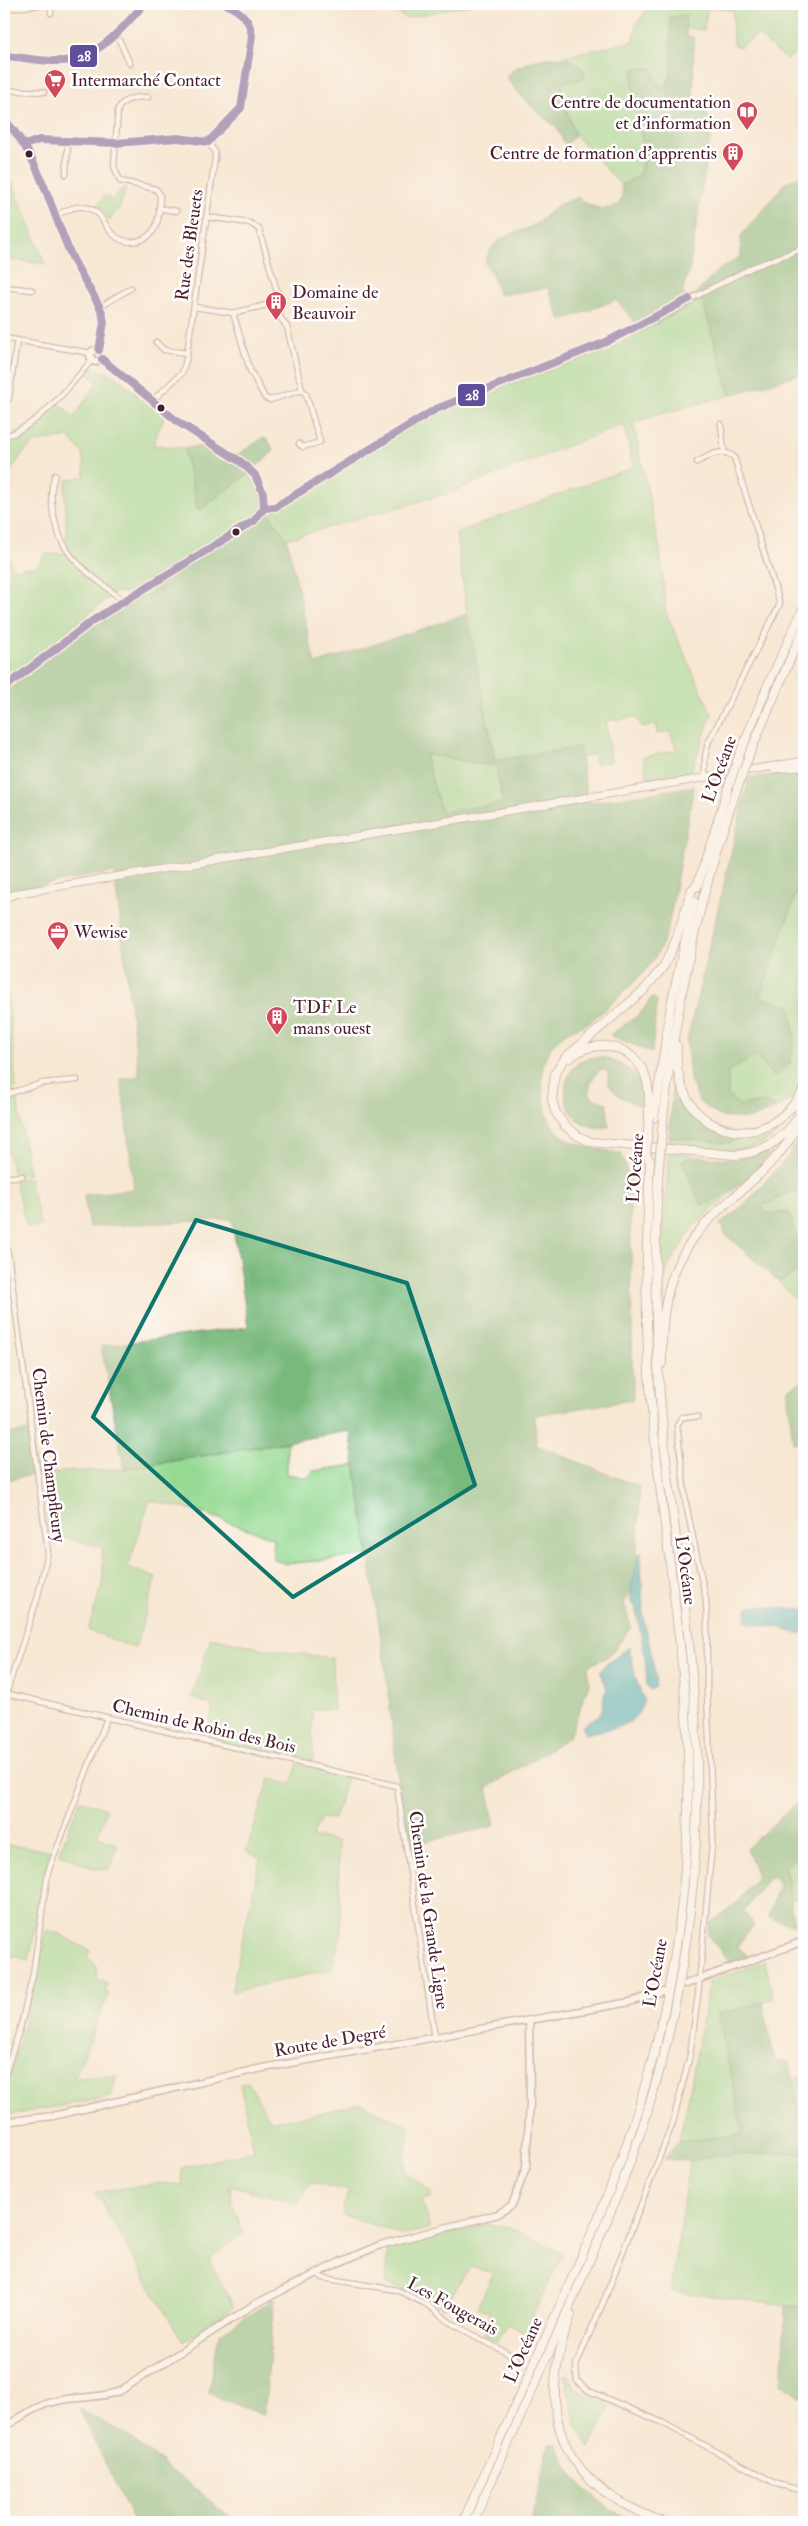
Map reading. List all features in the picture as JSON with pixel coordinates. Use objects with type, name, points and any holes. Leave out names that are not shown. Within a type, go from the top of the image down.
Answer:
[{"type":"highway","name":"L’Océane","points":[[463,2522],[592,2234],[621,2162],[655,2052],[678,1936],[687,1843],[688,1742],[681,1646],[656,1456],[649,1372],[646,1266],[652,1117],[674,985],[698,884],[739,756],[768,685],[804,607]]},
{"type":"highway","name":"L’Océane","points":[[473,2522],[574,2296],[625,2175],[657,2077],[680,1980],[694,1875],[698,1799],[695,1700],[660,1402],[655,1291],[658,1179],[663,1118],[675,1027],[706,887],[749,755],[776,687],[804,627]]},
{"type":"highway","points":[[698,884],[692,889],[671,953],[656,977],[635,999],[576,1046],[560,1064],[552,1082],[552,1099],[555,1111],[568,1129],[591,1142],[736,1155],[753,1152],[775,1142],[790,1130],[804,1108]]},
{"type":"highway","points":[[675,1027],[678,1037],[678,1075],[684,1096],[696,1112],[718,1126],[743,1131],[768,1126],[790,1110],[804,1089]]},
{"type":"highway","points":[[652,1117],[645,1077],[638,1063],[624,1051],[605,1046],[588,1048],[569,1058],[558,1074],[555,1097],[557,1109],[567,1124],[587,1137],[615,1143],[720,1152],[750,1150],[771,1141],[787,1128],[798,1114],[804,1099]]},
{"type":"highway","points":[[660,1402],[664,1393],[663,1310],[668,1285],[675,1267],[689,1243],[709,1219],[776,1159],[796,1130],[804,1114]]},
{"type":"highway","points":[[574,2296],[573,2310],[563,2335],[554,2374],[555,2404],[563,2438],[579,2466],[603,2491],[641,2514],[664,2522]]},
{"type":"main road","points":[[4,893],[46,889],[804,761]]},
{"type":"main road","points":[[736,772],[804,767]]},
{"type":"main road","points":[[4,898],[19,893]]},
{"type":"street","points":[[4,9],[50,4],[51,13]]},
{"type":"street","points":[[4,56],[71,60],[92,51],[116,33],[144,4]]},
{"type":"street","points":[[25,145],[40,140],[116,143],[178,138],[208,142],[212,140],[241,108],[252,36],[251,24],[246,16],[226,4]]},
{"type":"street","points":[[116,33],[130,64]]},
{"type":"street","points":[[4,90],[44,92]]},
{"type":"street","points":[[55,216],[72,208],[90,208],[102,218],[113,235],[122,240],[134,242],[144,239],[152,232],[157,224],[160,195],[156,189],[123,183],[117,178],[114,166],[118,108],[121,103],[135,97],[148,97]]},
{"type":"street","points":[[4,119],[15,129],[25,145],[78,270],[100,307],[104,322],[99,350],[103,355],[102,359],[178,422],[241,462],[255,476],[263,493],[264,508],[254,521],[123,601],[78,632],[4,688]]},
{"type":"street","points":[[66,174],[68,141]]},
{"type":"street","name":"Rue des Bleuets","points":[[153,400],[182,373],[187,353],[215,158],[215,152],[208,142]]},
{"type":"street","points":[[160,208],[176,211]]},
{"type":"street","points":[[195,307],[233,314],[271,304],[278,295],[258,226],[250,223],[207,217]]},
{"type":"street","points":[[264,508],[275,507],[436,408],[606,342],[753,267],[804,248]]},
{"type":"street","points":[[4,287],[32,290]]},
{"type":"street","points":[[100,307],[131,288]]},
{"type":"street","points":[[271,304],[287,327],[302,390],[306,394],[320,442],[308,447],[299,444]]},
{"type":"street","points":[[233,314],[250,370],[265,398],[270,400],[302,390]]},
{"type":"street","points":[[4,338],[90,352],[99,350]]},
{"type":"street","points":[[4,405],[9,398],[17,340]]},
{"type":"street","points":[[156,342],[164,350],[187,353]]},
{"type":"street","points":[[90,352],[92,360]]},
{"type":"street","points":[[92,360],[97,362],[102,359]]},
{"type":"street","points":[[4,437],[28,424],[48,409],[92,360]]},
{"type":"street","points":[[721,424],[724,451]]},
{"type":"street","points":[[697,462],[724,451]]},
{"type":"street","points":[[705,777],[705,757],[708,743],[780,604],[734,457],[724,451]]},
{"type":"street","points":[[55,475],[50,491],[57,532],[65,548],[79,566],[123,601]]},
{"type":"street","points":[[4,1095],[43,1083],[77,1080]]},
{"type":"street","points":[[4,1178],[22,1176]]},
{"type":"street","name":"Chemin de Champfleury","points":[[4,1244],[9,1261],[48,1552],[38,1596],[5,1694]]},
{"type":"street","points":[[697,1417],[682,1417],[677,1425],[686,1504],[704,1592],[707,1622],[707,1691],[713,1834],[690,2055],[673,2122],[576,2365],[577,2381],[589,2391],[661,2422],[776,2484],[804,2491]]},
{"type":"street","name":"Chemin de Robin des Bois","points":[[5,1694],[397,1786]]},
{"type":"street","points":[[4,2077],[21,2025],[33,1974],[46,1879],[107,1718]]},
{"type":"street","name":"Chemin de la Grande Ligne","points":[[397,1786],[435,2038]]},
{"type":"street","points":[[686,1984],[804,1941]]},
{"type":"street","name":"Route de Degré","points":[[4,2122],[53,2116],[258,2068],[630,2002],[662,1992]]},
{"type":"street","points":[[4,2427],[25,2412],[50,2402],[99,2397],[120,2391],[255,2304],[316,2273],[380,2245],[486,2218],[498,2214],[512,2205],[526,2168],[530,2102],[529,2020]]},
{"type":"street","name":"Les Fougerais","points":[[316,2273],[323,2278],[397,2290],[426,2304],[451,2323],[516,2358]]},
{"type":"highlighted area","points":[[196,1220],[407,1283],[475,1485],[293,1597],[93,1417]]},
{"type":"green space","points":[[379,4],[474,4],[406,18]]},
{"type":"green space","points":[[649,4],[804,4],[804,45],[787,60],[758,35],[739,47],[733,44],[733,11],[708,6],[704,30],[686,28],[685,16],[670,17],[672,73],[668,84],[662,87],[655,81],[633,85],[635,109],[642,131],[641,170],[637,177],[621,185],[575,135],[566,108],[561,84],[585,76],[579,66],[560,57],[634,41],[636,24],[649,7]]},
{"type":"green space","points":[[685,15],[687,36],[694,38],[693,98],[713,121],[689,271],[682,292],[688,298],[696,294],[717,271],[741,256],[741,236],[786,182],[804,175],[804,373],[730,395],[702,299],[642,331],[616,300],[561,321],[548,288],[499,295],[492,274],[485,262],[493,246],[498,241],[536,224],[562,203],[578,197],[592,206],[608,208],[620,202],[622,195],[621,185],[638,176],[643,162],[641,135],[634,97],[633,72],[635,68],[653,68],[655,81],[662,87],[668,84],[672,72],[670,17]]},
{"type":"green space","points":[[552,57],[572,61],[580,67],[585,76],[561,84],[566,108],[575,135],[567,144],[564,143],[555,125],[550,123],[529,104],[506,76],[521,66]]},
{"type":"green space","points":[[13,182],[45,264],[14,260],[4,262]]},
{"type":"green space","points":[[124,187],[126,188],[120,208],[109,220],[105,212],[96,207],[105,195],[111,200]]},
{"type":"green space","points":[[702,299],[730,395],[633,422],[660,551],[666,613],[712,714],[691,772],[647,778],[643,757],[677,750],[669,731],[657,734],[657,724],[643,728],[635,717],[606,721],[611,761],[595,764],[594,754],[581,758],[578,747],[496,767],[503,803],[441,813],[425,754],[493,766],[495,760],[467,614],[456,533],[633,467],[624,424],[449,493],[287,539],[269,514],[342,466],[423,419],[455,403],[607,350]]},
{"type":"green space","points":[[90,367],[114,375],[164,417],[153,445],[184,448],[198,511],[249,473],[261,494],[262,508],[250,520],[135,588],[126,593],[115,592],[4,683],[4,540],[13,569],[37,566],[46,554],[67,554],[65,488],[67,480],[85,476],[83,454],[69,437],[37,442],[32,445],[12,469],[4,487],[4,440],[32,424],[59,403],[74,417],[97,383],[86,371]]},
{"type":"green space","points":[[263,438],[268,440],[274,451],[249,473],[198,511],[184,448],[203,446],[228,457],[239,454]]},
{"type":"green space","points":[[269,514],[287,539],[315,664],[467,614],[495,760],[493,766],[425,754],[441,812],[503,803],[496,767],[497,760],[579,747],[588,803],[694,786],[669,921],[664,939],[656,956],[635,981],[596,1017],[568,1032],[556,1041],[546,1057],[542,1075],[545,1105],[548,1118],[554,1128],[573,1142],[596,1149],[621,1153],[630,1179],[633,1400],[535,1415],[536,1445],[640,1487],[636,1580],[624,1602],[631,1628],[608,1657],[588,1666],[589,1684],[569,1737],[487,1788],[495,1826],[406,1846],[385,1666],[350,1431],[124,1469],[101,1346],[248,1327],[232,1219],[89,1227],[84,1195],[134,1189],[121,1079],[139,1076],[114,872],[7,891],[4,884],[4,688],[90,627]]},
{"type":"green space","points":[[804,773],[804,871],[760,997],[791,1007],[795,1039],[790,1064],[774,1077],[756,1056],[728,1071],[728,1096],[739,1105],[766,1102],[776,1108],[751,1119],[721,1117],[700,1103],[690,1079],[687,1041],[749,777]]},
{"type":"green space","points":[[804,871],[804,1079],[794,1098],[776,1108],[766,1102],[739,1105],[728,1096],[728,1071],[756,1056],[774,1077],[760,997]]},
{"type":"green space","points":[[8,993],[16,1088],[4,1093],[4,994]]},
{"type":"green space","points":[[652,997],[657,1000],[652,1053],[610,1035],[640,1014]]},
{"type":"green space","points":[[603,1057],[619,1064],[634,1074],[642,1088],[642,1097],[640,1106],[619,1096],[608,1084],[608,1072],[602,1069],[592,1079],[589,1093],[594,1099],[607,1103],[609,1127],[592,1127],[580,1121],[571,1112],[566,1100],[566,1087],[569,1075],[577,1064],[588,1058]]},
{"type":"green space","points":[[673,1077],[682,1099],[695,1114],[713,1125],[740,1134],[758,1132],[776,1125],[802,1099],[790,1120],[777,1134],[762,1143],[746,1148],[729,1150],[669,1144]]},
{"type":"green space","points":[[16,1092],[29,1174],[14,1175],[4,1139],[4,1096]]},
{"type":"green space","points":[[679,1101],[705,1124],[719,1132],[737,1137],[736,1140],[728,1143],[669,1137],[671,1102]]},
{"type":"green space","points":[[804,1126],[804,1170],[796,1190],[762,1206],[764,1213],[789,1213],[804,1262],[804,1269],[779,1282],[726,1235],[720,1224],[745,1204],[790,1154]]},
{"type":"green space","points":[[782,1141],[758,1168],[694,1226],[669,1265],[659,1295],[669,1153],[728,1158],[742,1157],[770,1149]]},
{"type":"green space","points":[[764,1152],[767,1155],[737,1185],[709,1203],[701,1205],[682,1161],[690,1158],[736,1161]]},
{"type":"green space","points":[[29,1178],[41,1226],[27,1227],[14,1179]]},
{"type":"green space","points":[[796,1190],[804,1203],[804,1262],[789,1213],[763,1213],[762,1206]]},
{"type":"green space","points":[[804,1269],[804,1309],[779,1282]]},
{"type":"green space","points":[[804,1380],[804,1442],[793,1443],[787,1390]]},
{"type":"green space","points":[[30,1431],[36,1474],[4,1481],[4,1434]]},
{"type":"green space","points":[[287,1442],[287,1474],[308,1478],[313,1471],[355,1465],[369,1555],[286,1564],[273,1559],[273,1538],[206,1514],[150,1500],[128,1567],[156,1578],[135,1648],[88,1630],[103,1582],[102,1547],[50,1534],[42,1473],[124,1469]]},
{"type":"green space","points":[[211,1637],[265,1649],[332,1658],[334,1710],[312,1709],[313,1761],[278,1754],[277,1758],[206,1742],[213,1706],[192,1698]]},
{"type":"green space","points":[[298,1763],[348,1776],[334,1819],[321,1818],[312,1837],[338,1841],[341,1936],[332,1969],[231,1992],[260,1859],[246,1851],[270,1778],[291,1785]]},
{"type":"green space","points":[[804,1799],[804,1849],[785,1867],[794,1925],[768,1917],[779,1885],[774,1876],[767,1880],[744,1911],[754,1925],[737,1946],[748,1956],[731,1963],[707,1935],[710,1923],[735,1905],[757,1877],[747,1848],[797,1803]]},
{"type":"green space","points":[[80,1800],[107,1809],[97,1836],[118,1845],[109,1870],[93,1868],[59,1854]]},
{"type":"green space","points":[[4,1844],[51,1851],[29,1960],[4,1954]]},
{"type":"green space","points":[[804,1849],[804,1894],[792,1900],[785,1867]]},
{"type":"green space","points":[[47,1930],[60,1934],[90,1951],[87,1957],[93,1961],[98,1973],[96,1978],[108,1984],[105,1992],[109,1994],[74,2078],[117,2076],[111,2097],[4,2116],[4,2102]]},
{"type":"green space","points":[[765,1961],[773,1999],[718,2014],[743,2134],[678,2142],[687,2106],[709,1982]]},
{"type":"green space","points":[[763,2002],[775,2062],[789,2061],[804,2137],[804,2153],[718,2155],[689,2161],[664,2159],[678,2142],[743,2134],[718,2014]]},
{"type":"green space","points":[[804,2075],[804,2137],[791,2078]]},
{"type":"green space","points":[[248,2082],[271,2121],[308,2116],[360,2103],[409,2127],[404,2172],[430,2191],[432,2197],[421,2201],[430,2228],[403,2235],[343,2215],[342,2209],[350,2191],[310,2182],[298,2204],[230,2185],[232,2202],[243,2233],[209,2259],[234,2307],[183,2342],[95,2192],[161,2183],[183,2185],[181,2168],[254,2151],[240,2083]]},
{"type":"green space","points":[[804,2153],[804,2307],[671,2291],[689,2161],[718,2155]]},
{"type":"green space","points":[[487,2224],[510,2227],[563,2254],[524,2333],[508,2324],[497,2342],[484,2334],[489,2311],[477,2308],[493,2274],[471,2266],[443,2308],[423,2296],[386,2284],[388,2249]]},
{"type":"green space","points":[[275,2298],[264,2416],[208,2393],[219,2334]]},
{"type":"green space","points":[[786,2305],[804,2307],[804,2398],[781,2385]]},
{"type":"green space","points":[[564,2375],[569,2375],[575,2388],[610,2406],[590,2448],[577,2426]]},
{"type":"green space","points":[[79,2409],[125,2434],[237,2522],[134,2522]]},
{"type":"green space","points":[[549,2444],[557,2445],[571,2471],[587,2490],[631,2522],[531,2522]]},
{"type":"water","points":[[641,1552],[643,1613],[656,1678],[655,1687],[650,1690],[647,1686],[645,1656],[635,1606],[631,1603],[632,1586],[638,1556]]},
{"type":"water","points":[[752,1606],[804,1609],[803,1633],[799,1635],[782,1628],[748,1623],[746,1619],[747,1608]]},
{"type":"water","points":[[629,1647],[636,1679],[644,1701],[639,1711],[628,1723],[613,1729],[585,1734],[582,1727],[601,1712],[607,1689],[600,1671]]},
{"type":"transit line","name":"28","points":[[4,56],[63,61],[87,55],[108,41],[144,4]]},
{"type":"transit line","name":"28","points":[[208,142],[241,108],[252,36],[249,25],[244,17],[226,4]]},
{"type":"transit line","name":"28","points":[[4,119],[27,150],[43,184],[71,255],[102,312],[104,322],[99,350]]},
{"type":"transit line","name":"28","points":[[25,145],[39,140],[116,143],[178,138],[208,142]]},
{"type":"transit line","name":"28","points":[[264,508],[275,507],[436,409],[606,342],[689,299]]},
{"type":"transit line","name":"28","points":[[4,688],[95,619],[254,521],[264,508],[263,493],[255,475],[241,462],[178,422],[102,359]]},
{"type":"place","name":"Intermarché Contact","points":[[55,99]]},
{"type":"place","name":"Centre de documentation et d’information","points":[[747,131]]},
{"type":"place","name":"Centre de formation d'apprentis","points":[[733,172]]},
{"type":"place","name":"Domaine de Beauvoir","points":[[276,321]]},
{"type":"place","name":"Wewise","points":[[58,951]]},
{"type":"place","name":"TDF Le mans ouest","points":[[277,1036]]}]
